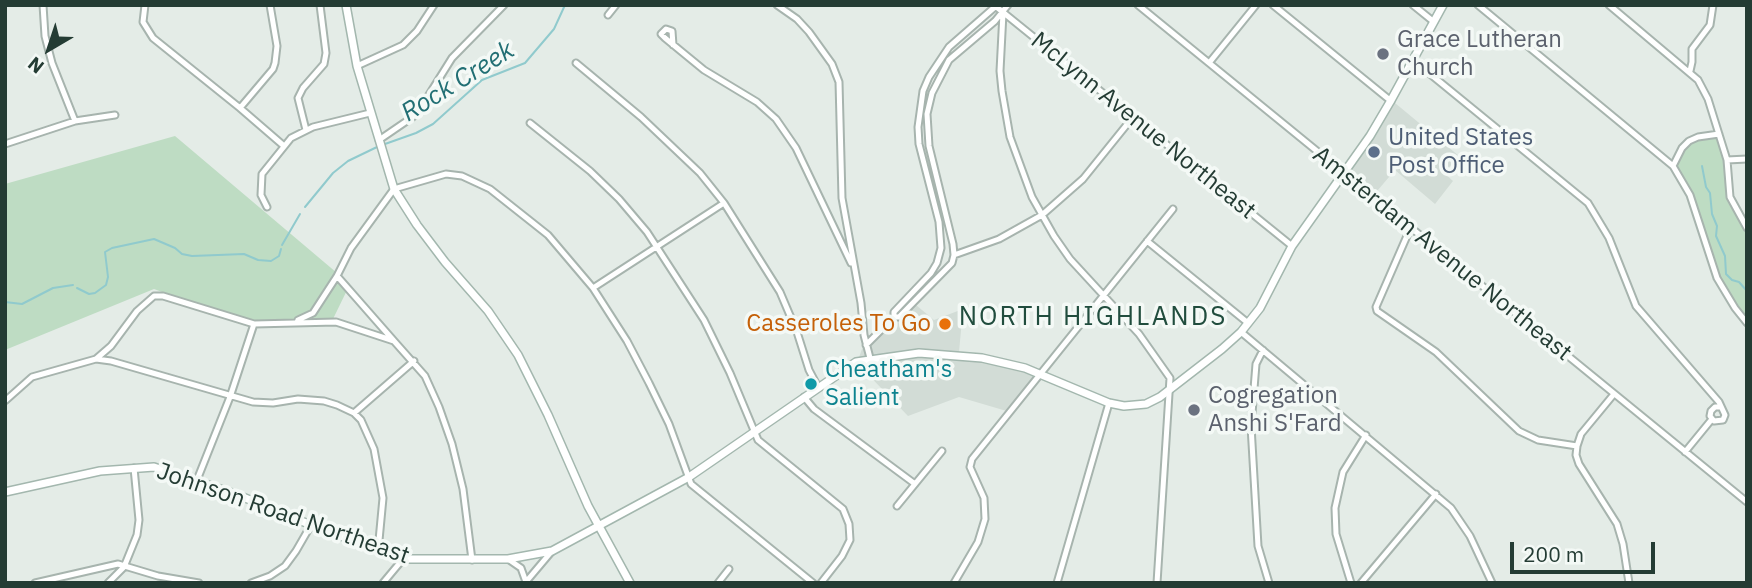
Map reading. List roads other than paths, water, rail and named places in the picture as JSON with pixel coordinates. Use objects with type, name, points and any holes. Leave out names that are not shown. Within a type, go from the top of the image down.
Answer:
[{"type":"street","points":[[43,5],[45,36],[52,62],[75,121]]},
{"type":"street","points":[[145,5],[143,22],[153,38],[284,146]]},
{"type":"street","points":[[240,108],[273,69],[276,46],[270,5]]},
{"type":"street","points":[[306,130],[298,98],[303,88],[324,64],[326,53],[320,5]]},
{"type":"street","points":[[346,5],[356,66],[394,189],[417,225],[488,311],[518,355],[548,415],[579,489],[631,583]]},
{"type":"street","points":[[356,66],[402,45],[417,31],[434,5]]},
{"type":"street","points":[[379,140],[417,114],[452,58],[504,5]]},
{"type":"street","points":[[608,15],[616,5]]},
{"type":"street","points":[[777,5],[797,19],[809,32],[832,64],[837,77],[840,93],[842,198],[870,358]]},
{"type":"street","points":[[866,345],[952,262],[954,255],[951,237],[929,146],[927,114],[936,85],[949,60],[1003,13],[1008,5]]},
{"type":"street","name":"Amsterdam Avenue Northeast","points":[[1138,5],[1747,502]]},
{"type":"street","points":[[1209,63],[1256,5]]},
{"type":"street","points":[[1273,5],[1391,101]]},
{"type":"street","points":[[1413,5],[1434,22]]},
{"type":"street","points":[[1057,583],[1109,403],[1139,406],[1153,401],[1241,332],[1270,292],[1293,246],[1391,101],[1443,5]]},
{"type":"street","points":[[1478,5],[1673,166],[1690,195],[1717,278],[1747,323]]},
{"type":"street","points":[[1690,71],[1692,49],[1710,25],[1713,5]]},
{"type":"street","points":[[894,317],[894,312],[933,270],[942,248],[920,148],[918,127],[923,91],[949,47],[995,6]]},
{"type":"street","name":"McLynn Avenue Northeast","points":[[995,6],[1293,246]]},
{"type":"street","points":[[1611,6],[1690,71],[1705,92],[1727,160],[1730,197],[1747,228]]},
{"type":"street","points":[[1003,13],[1000,71],[1005,115],[1017,158],[1042,215],[1070,259],[1151,351],[1170,378],[1157,583]]},
{"type":"street","points":[[981,21],[985,28]]},
{"type":"street","points":[[673,45],[711,75],[762,106],[782,127],[801,158],[849,256],[857,279]]},
{"type":"street","points":[[1413,60],[1588,203],[1609,238],[1636,306],[1725,412],[1723,420],[1717,422],[1712,419]]},
{"type":"street","points":[[576,63],[641,117],[700,173],[724,202],[780,292],[818,387]]},
{"type":"street","points":[[927,81],[936,85]]},
{"type":"street","points":[[267,207],[261,194],[262,174],[291,138],[306,130],[370,113]]},
{"type":"street","points":[[5,145],[75,121],[115,115]]},
{"type":"street","points":[[954,255],[999,239],[1042,215],[1083,179],[1133,117]]},
{"type":"street","points":[[530,123],[590,171],[619,199],[657,246],[705,320],[758,440],[837,503],[847,517],[850,532],[847,547],[821,583]]},
{"type":"street","points":[[1673,166],[1682,148],[1689,141],[1719,134]]},
{"type":"street","points":[[920,148],[929,146]]},
{"type":"street","points":[[1727,160],[1747,159]]},
{"type":"street","points":[[292,322],[313,313],[351,248],[394,189],[446,174],[475,181],[523,213],[548,235],[593,288],[627,341],[649,383],[669,424],[691,484],[696,490],[813,583]]},
{"type":"street","points":[[593,288],[724,202]]},
{"type":"street","points":[[954,583],[978,542],[985,519],[984,498],[970,467],[972,459],[1172,209]]},
{"type":"street","points":[[1410,229],[1376,307],[1377,311],[1436,352],[1518,431],[1538,440],[1577,446]]},
{"type":"street","points":[[942,239],[951,237]]},
{"type":"street","points":[[1147,241],[1248,323]]},
{"type":"street","points":[[933,270],[940,275]]},
{"type":"street","points":[[337,276],[414,361],[432,390],[452,444],[463,489],[472,560]]},
{"type":"street","points":[[5,401],[32,377],[96,359],[111,345],[137,311],[154,296],[163,296],[254,324],[336,322],[394,341]]},
{"type":"street","points":[[197,480],[230,397],[254,324]]},
{"type":"street","points":[[1241,332],[1451,508],[1463,524],[1492,583]]},
{"type":"street","points":[[111,345],[113,358],[120,364]]},
{"type":"street","points":[[1263,350],[1256,364],[1251,426],[1258,546],[1269,583]]},
{"type":"street","name":"Johnson Road Northeast","points":[[5,492],[100,471],[154,467],[197,480],[403,559],[508,559],[552,551],[689,477],[848,366],[870,358],[919,353],[956,354],[1002,362],[1040,374],[1109,403]]},
{"type":"street","points":[[96,359],[230,397],[273,403],[298,399],[324,401],[354,413],[374,449],[383,498],[378,551]]},
{"type":"street","points":[[354,413],[414,361]]},
{"type":"street","points":[[1614,394],[1581,434],[1577,446],[1579,464],[1612,515],[1620,533],[1629,583]]},
{"type":"street","points":[[804,397],[814,409],[915,484]]},
{"type":"street","points":[[1685,452],[1712,419],[1711,411],[1715,407],[1721,407]]},
{"type":"street","points":[[1351,583],[1336,534],[1336,499],[1343,472],[1366,435]]},
{"type":"street","points":[[897,506],[942,452]]},
{"type":"street","points":[[108,583],[124,567],[131,555],[139,520],[134,468]]},
{"type":"street","points":[[1361,583],[1436,494]]},
{"type":"street","points":[[251,583],[270,576],[285,566],[311,525]]},
{"type":"street","points":[[583,534],[606,539]]},
{"type":"street","points":[[525,582],[552,551]]},
{"type":"street","points":[[383,583],[403,559]]},
{"type":"street","points":[[508,559],[522,568],[525,582]]},
{"type":"street","points":[[35,583],[58,581],[118,564],[158,576],[199,583]]},
{"type":"street","points":[[718,583],[729,569]]},
{"type":"waterway","name":"Rock Creek","points":[[385,144],[433,124],[482,80],[525,63],[554,29],[565,5]]},
{"type":"waterway","name":"Rock Creek","points":[[305,207],[333,173],[348,161],[377,147]]},
{"type":"waterway","points":[[1702,166],[1717,226],[1716,236],[1725,256],[1726,274],[1747,291]]},
{"type":"waterway","name":"Rock Creek","points":[[282,245],[300,214]]},
{"type":"waterway","name":"Rock Creek","points":[[77,288],[89,294],[106,285],[108,277],[105,252],[154,239],[182,254],[192,256],[244,254],[258,260],[271,261],[279,256],[281,249]]},
{"type":"waterway","name":"Rock Creek","points":[[5,302],[22,304],[53,288],[73,285]]},
{"type":"place","name":"Grace Lutheran Church","points":[[1383,54]]},
{"type":"place","name":"United States Post Office","points":[[1374,152]]},
{"type":"place","name":"Casseroles To Go","points":[[945,324]]},
{"type":"place","name":"Cheatham's Salient","points":[[811,384]]},
{"type":"place","name":"Cogregation Anshi S'Fard","points":[[1194,410]]},
{"type":"district","name":"NORTH HIGHLANDS","points":[[1093,317]]}]
